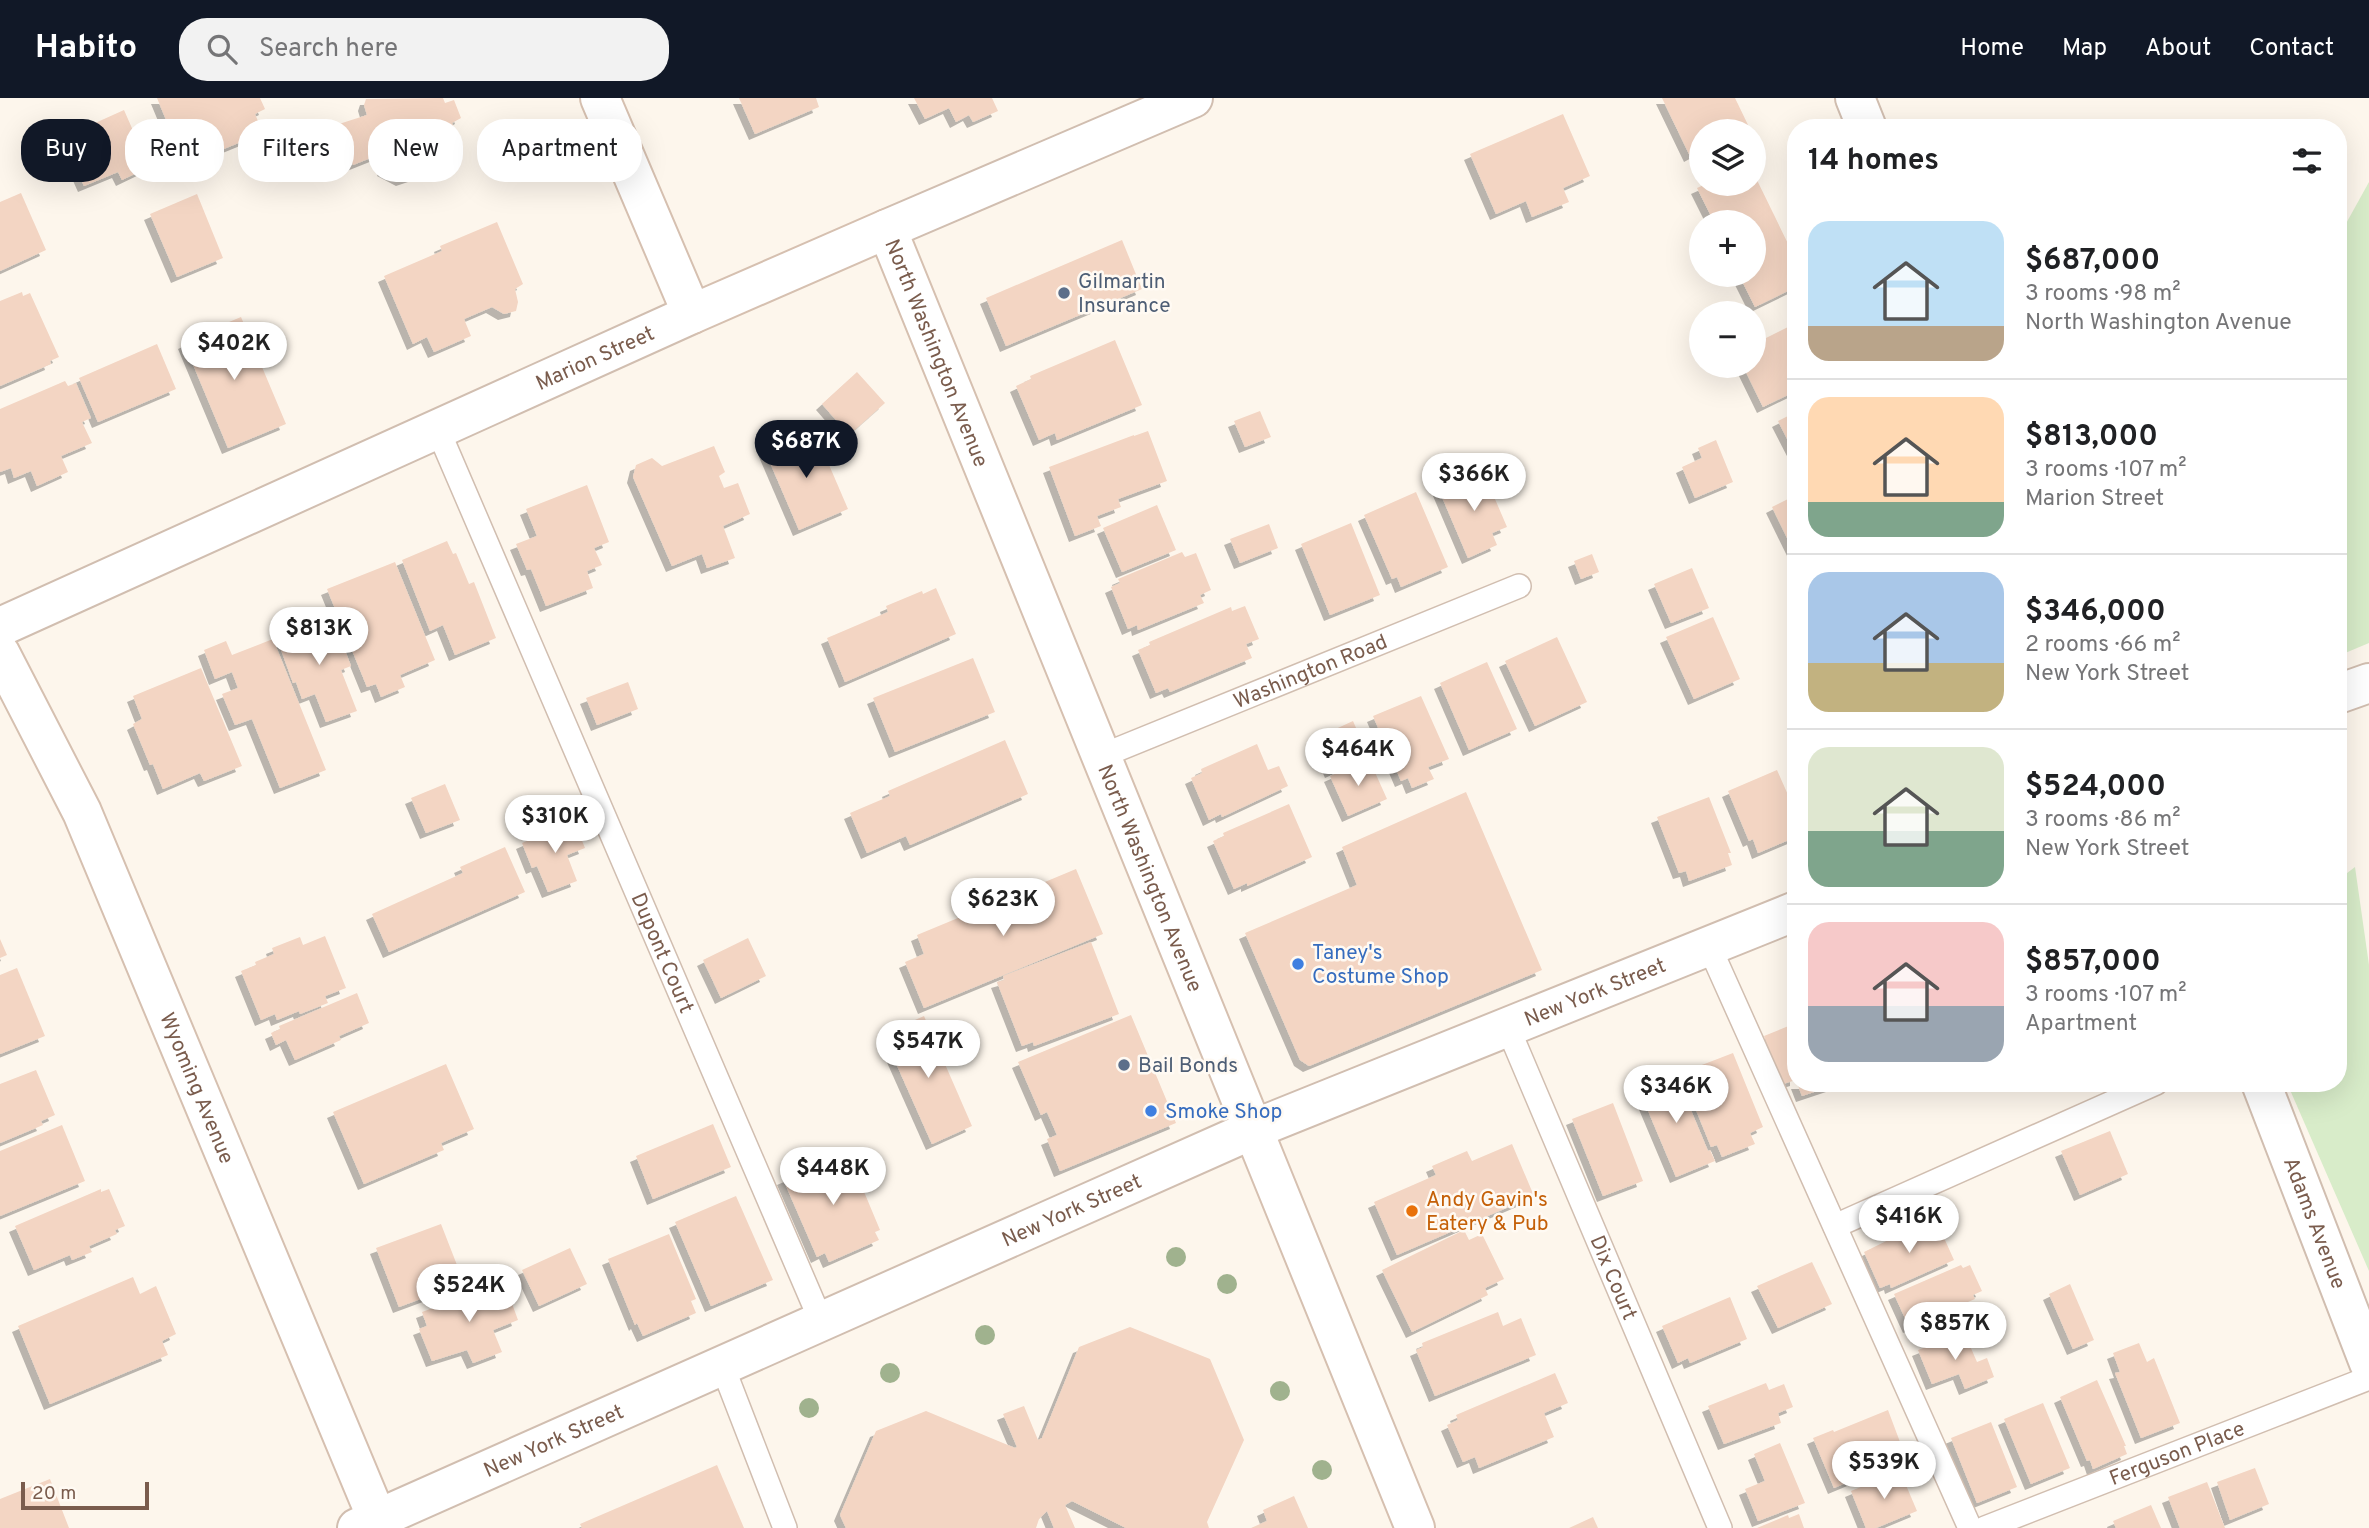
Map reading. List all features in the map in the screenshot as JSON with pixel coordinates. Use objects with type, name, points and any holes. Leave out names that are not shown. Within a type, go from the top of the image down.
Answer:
[{"type":"street","points":[[600,98],[692,314]]},
{"type":"street","name":"Marion Street","points":[[0,626],[692,314],[1193,98]]},
{"type":"street","points":[[1855,98],[1863,119]]},
{"type":"street","name":"North Washington Avenue","points":[[887,229],[1099,757],[1254,1129],[1415,1528]]},
{"type":"street","name":"Wyoming Avenue","points":[[0,653],[82,812],[372,1525]]},
{"type":"street","points":[[2347,691],[2369,683]]},
{"type":"street","name":"New York Street","points":[[372,1525],[722,1364],[1254,1129],[1787,915]]},
{"type":"street","name":"Adams Avenue","points":[[2264,1092],[2369,1363]]},
{"type":"lane","name":"Dupont Court","points":[[438,430],[821,1321]]},
{"type":"lane","name":"Washington Road","points":[[1099,757],[1519,586]]},
{"type":"lane","points":[[1709,946],[1970,1528]]},
{"type":"lane","name":"Dix Court","points":[[1508,1028],[1720,1528]]},
{"type":"lane","points":[[1835,1226],[2136,1092]]},
{"type":"lane","points":[[722,1364],[785,1528]]},
{"type":"lane","name":"Ferguson Place","points":[[1985,1528],[2369,1378]]},
{"type":"green space","points":[[2369,182],[2369,643],[2347,652],[2347,222]]},
{"type":"green space","points":[[2355,867],[2369,965],[2369,1271],[2291,1092],[2347,1092],[2347,873]]},
{"type":"building","points":[[157,98],[260,98],[265,109],[255,114],[257,119],[238,119],[238,143],[224,149],[224,119],[166,119]]},
{"type":"building","points":[[443,98],[445,103],[454,100],[461,118],[368,119],[368,159],[354,165],[354,119],[367,115],[364,105],[366,99]]},
{"type":"building","points":[[739,98],[816,98],[819,107],[755,134]]},
{"type":"building","points":[[914,98],[992,98],[998,111],[973,122],[969,115],[956,122],[949,108],[925,119]]},
{"type":"building","points":[[1662,98],[1735,98],[1745,119],[1689,119],[1689,154]]},
{"type":"building","points":[[124,110],[128,119],[125,119],[125,179],[122,180],[118,172],[111,175],[111,119],[104,119]]},
{"type":"building","points":[[1563,114],[1590,176],[1563,188],[1569,202],[1532,217],[1526,201],[1496,214],[1470,154]]},
{"type":"building","points":[[21,193],[46,250],[0,271],[0,202]]},
{"type":"building","points":[[197,194],[223,258],[177,277],[150,214]]},
{"type":"building","points":[[1701,196],[1765,196],[1787,242],[1787,291],[1766,302],[1752,301],[1745,287],[1766,287],[1766,210],[1708,210]]},
{"type":"building","points":[[497,222],[523,284],[515,289],[518,302],[516,311],[504,314],[492,307],[464,319],[471,336],[434,352],[427,337],[413,344],[384,276],[442,251],[440,246]]},
{"type":"building","name":"Gilmartin Insurance","points":[[1122,240],[1142,289],[1006,346],[986,298]]},
{"type":"building","points":[[22,292],[23,296],[30,293],[59,357],[50,361],[51,364],[0,386],[0,301]]},
{"type":"building","points":[[241,317],[286,424],[228,448],[184,343],[195,338],[192,332],[215,322],[217,327]]},
{"type":"building","points":[[1787,328],[1787,395],[1763,407],[1749,378],[1766,378],[1766,338]]},
{"type":"building","points":[[1115,340],[1142,405],[1057,440],[1055,433],[1039,440],[1016,386],[1031,379],[1030,376]]},
{"type":"building","points":[[157,344],[176,389],[98,422],[79,378]]},
{"type":"building","points":[[857,372],[885,403],[849,435],[822,404]]},
{"type":"building","points":[[65,381],[68,386],[76,383],[91,418],[82,422],[92,443],[61,456],[68,472],[37,486],[31,471],[14,478],[11,468],[0,472],[0,409]]},
{"type":"building","points":[[1260,411],[1271,437],[1245,447],[1234,421]]},
{"type":"building","points":[[1787,416],[1787,438],[1778,421]]},
{"type":"building","points":[[814,430],[848,509],[799,530],[765,451]]},
{"type":"building","points":[[1148,431],[1167,481],[1118,499],[1121,507],[1097,516],[1101,526],[1075,536],[1049,467]]},
{"type":"building","points":[[1716,440],[1733,482],[1695,498],[1682,467],[1702,458],[1698,448]]},
{"type":"building","points":[[714,446],[725,472],[719,476],[724,488],[738,483],[750,514],[723,526],[735,558],[707,568],[702,554],[672,566],[633,477],[636,465],[652,458],[662,466]]},
{"type":"building","points":[[1483,471],[1507,527],[1492,533],[1497,545],[1468,558],[1439,490]]},
{"type":"building","points":[[587,485],[609,542],[594,548],[602,565],[587,571],[593,588],[546,606],[531,569],[527,570],[516,544],[537,536],[526,509]]},
{"type":"building","points":[[1416,492],[1448,567],[1401,587],[1397,577],[1392,579],[1364,515]]},
{"type":"building","points":[[1787,500],[1787,538],[1772,507]]},
{"type":"building","points":[[1157,505],[1176,550],[1122,572],[1103,528]]},
{"type":"building","points":[[1351,523],[1380,595],[1330,615],[1301,544]]},
{"type":"building","points":[[1269,524],[1278,548],[1240,563],[1230,539]]},
{"type":"building","points":[[447,541],[453,554],[456,553],[469,584],[474,582],[496,638],[455,655],[443,625],[430,631],[402,560]]},
{"type":"building","points":[[1182,552],[1185,557],[1196,553],[1211,590],[1200,595],[1204,603],[1138,630],[1137,625],[1128,629],[1111,587],[1120,583],[1118,579]]},
{"type":"building","points":[[1592,554],[1599,572],[1581,579],[1574,561]]},
{"type":"building","points":[[395,562],[435,660],[400,675],[405,687],[381,697],[376,684],[367,687],[327,589]]},
{"type":"building","points":[[1692,568],[1709,608],[1671,623],[1654,584]]},
{"type":"building","points":[[936,588],[956,634],[845,682],[827,638],[888,612],[886,606]]},
{"type":"building","points":[[1245,606],[1259,639],[1246,644],[1252,658],[1170,692],[1168,688],[1156,693],[1138,650],[1150,645],[1149,642],[1231,607],[1232,611]]},
{"type":"building","points":[[1713,617],[1740,679],[1694,699],[1666,637]]},
{"type":"building","points":[[333,619],[351,666],[341,670],[357,711],[326,722],[315,694],[302,699],[296,682],[293,683],[276,636],[294,629],[296,633]]},
{"type":"building","points":[[1557,637],[1587,702],[1535,726],[1505,661]]},
{"type":"building","points":[[273,639],[326,770],[280,788],[252,719],[235,725],[222,694],[238,688],[232,672],[215,679],[204,650],[226,641],[232,655]]},
{"type":"building","points":[[973,658],[995,712],[895,752],[873,698]]},
{"type":"building","points":[[1487,662],[1517,729],[1469,750],[1440,683]]},
{"type":"building","points":[[201,668],[242,766],[204,781],[200,773],[163,789],[133,724],[142,719],[133,696]]},
{"type":"building","points":[[628,682],[638,709],[597,725],[586,698]]},
{"type":"building","points":[[1421,696],[1449,759],[1428,767],[1434,779],[1412,788],[1408,778],[1401,781],[1373,716]]},
{"type":"building","points":[[1353,721],[1368,755],[1331,772],[1316,738]]},
{"type":"building","points":[[1005,740],[1028,794],[910,845],[906,836],[867,853],[850,813],[890,796],[888,791]]},
{"type":"building","points":[[1257,744],[1268,770],[1279,766],[1288,786],[1222,817],[1221,814],[1209,820],[1191,778],[1202,773],[1201,769]]},
{"type":"building","points":[[1369,759],[1387,799],[1348,816],[1330,776]]},
{"type":"building","points":[[1777,770],[1787,793],[1787,841],[1758,853],[1753,839],[1749,841],[1728,791]]},
{"type":"building","points":[[445,784],[460,820],[426,833],[411,798]]},
{"type":"building","points":[[1466,792],[1542,970],[1309,1066],[1300,1060],[1245,933],[1357,885],[1342,847]]},
{"type":"building","points":[[1709,797],[1731,853],[1728,853],[1732,865],[1689,881],[1686,871],[1679,873],[1657,817]]},
{"type":"building","points":[[1289,804],[1312,857],[1247,886],[1247,883],[1234,889],[1213,841],[1224,836],[1223,833]]},
{"type":"building","points":[[574,821],[585,848],[567,855],[577,881],[548,892],[537,866],[532,868],[522,843]]},
{"type":"building","points":[[505,847],[525,892],[389,952],[372,914],[463,873],[460,867]]},
{"type":"building","points":[[1076,869],[1103,934],[924,1008],[905,962],[924,954],[917,935]]},
{"type":"building","points":[[325,936],[346,988],[325,996],[328,1003],[300,1014],[299,1011],[277,1020],[275,1014],[261,1020],[241,971],[274,954],[272,948],[300,937],[303,945]]},
{"type":"building","points":[[748,938],[766,976],[721,998],[703,960]]},
{"type":"building","points":[[0,939],[7,955],[0,958]]},
{"type":"building","points":[[1091,942],[1119,1014],[1034,1046],[1033,1042],[1022,1046],[997,982],[1004,980],[1003,976]]},
{"type":"building","points":[[17,968],[45,1036],[0,1054],[0,975]]},
{"type":"building","points":[[357,993],[369,1023],[339,1036],[341,1040],[295,1060],[286,1040],[276,1045],[271,1033],[280,1029],[279,1026]]},
{"type":"building","points":[[1131,1015],[1176,1123],[1060,1171],[1047,1139],[1057,1135],[1047,1112],[1041,1115],[1018,1062]]},
{"type":"building","points":[[924,1016],[972,1126],[932,1144],[883,1034]]},
{"type":"building","points":[[1787,1027],[1787,1083],[1783,1084],[1764,1036]]},
{"type":"building","points":[[1733,1053],[1763,1127],[1750,1133],[1755,1144],[1722,1157],[1717,1145],[1711,1147],[1681,1073]]},
{"type":"building","points":[[446,1064],[474,1129],[441,1143],[444,1150],[364,1184],[333,1112]]},
{"type":"building","points":[[36,1070],[55,1115],[41,1121],[43,1125],[0,1143],[0,1084]]},
{"type":"building","points":[[1675,1072],[1708,1151],[1710,1150],[1715,1161],[1676,1177],[1638,1087]]},
{"type":"building","points":[[1613,1103],[1643,1181],[1603,1196],[1572,1119]]},
{"type":"building","points":[[713,1124],[731,1167],[653,1199],[636,1156]]},
{"type":"building","points":[[62,1125],[85,1181],[0,1216],[0,1151]]},
{"type":"building","points":[[2110,1131],[2128,1174],[2080,1195],[2061,1151]]},
{"type":"building","points":[[1512,1144],[1534,1196],[1397,1255],[1374,1202],[1436,1175],[1432,1166],[1467,1151],[1472,1161]]},
{"type":"building","points":[[847,1151],[880,1230],[875,1232],[879,1240],[829,1262],[825,1253],[817,1257],[783,1179]]},
{"type":"building","points":[[101,1189],[101,1192],[109,1189],[125,1226],[115,1230],[117,1234],[89,1246],[92,1252],[72,1260],[70,1255],[34,1270],[15,1226]]},
{"type":"building","points":[[736,1196],[773,1280],[711,1306],[675,1222]]},
{"type":"building","points":[[1936,1220],[1954,1260],[1891,1288],[1890,1284],[1880,1288],[1864,1252],[1927,1221]]},
{"type":"building","points":[[441,1224],[464,1283],[399,1307],[376,1248]]},
{"type":"building","points":[[1464,1230],[1469,1240],[1482,1234],[1504,1279],[1485,1288],[1488,1295],[1412,1332],[1382,1270]]},
{"type":"building","points":[[669,1234],[696,1299],[691,1301],[696,1313],[643,1336],[637,1323],[635,1325],[608,1259]]},
{"type":"building","points":[[570,1248],[587,1284],[539,1306],[522,1270]]},
{"type":"building","points":[[1812,1262],[1832,1304],[1778,1328],[1757,1286]]},
{"type":"building","points":[[1961,1265],[1963,1268],[1970,1265],[1982,1291],[1973,1295],[1975,1299],[1909,1327],[1894,1294]]},
{"type":"building","points":[[133,1277],[140,1294],[156,1286],[176,1334],[162,1341],[168,1355],[50,1404],[18,1326]]},
{"type":"building","points":[[504,1282],[518,1320],[493,1330],[502,1352],[473,1363],[467,1350],[432,1361],[419,1329],[427,1326],[422,1312]]},
{"type":"building","points":[[2070,1284],[2094,1340],[2073,1349],[2049,1294]]},
{"type":"building","points":[[1730,1297],[1747,1339],[1690,1363],[1688,1358],[1678,1363],[1662,1326]]},
{"type":"building","points":[[1498,1312],[1503,1326],[1521,1318],[1536,1355],[1435,1396],[1416,1350],[1423,1347],[1422,1343]]},
{"type":"building","points":[[1130,1327],[1210,1359],[1244,1440],[1207,1522],[1209,1528],[1126,1528],[1072,1501],[1065,1505],[1075,1528],[1054,1528],[1047,1511],[1039,1519],[1036,1528],[846,1528],[840,1515],[876,1431],[926,1411],[1015,1448],[1017,1447],[1003,1414],[1024,1406],[1038,1440],[1042,1438],[1079,1347]]},
{"type":"building","points":[[1964,1332],[1977,1362],[1987,1358],[1994,1377],[1965,1389],[1959,1374],[1932,1384],[1918,1350]]},
{"type":"building","points":[[2139,1343],[2147,1362],[2154,1358],[2180,1423],[2141,1438],[2115,1373],[2120,1372],[2113,1353]]},
{"type":"building","points":[[1555,1373],[1568,1403],[1544,1413],[1554,1437],[1479,1468],[1475,1457],[1463,1462],[1447,1425],[1458,1420],[1456,1415]]},
{"type":"building","points":[[2097,1380],[2127,1454],[2093,1469],[2090,1460],[2087,1461],[2060,1397]]},
{"type":"building","points":[[1766,1383],[1769,1390],[1784,1384],[1793,1407],[1778,1413],[1781,1423],[1724,1444],[1708,1406]]},
{"type":"building","points":[[2043,1403],[2070,1468],[2031,1484],[2004,1419]]},
{"type":"building","points":[[1888,1410],[1906,1458],[1834,1488],[1813,1438]]},
{"type":"building","points":[[1991,1422],[2017,1487],[1977,1503],[1951,1438]]},
{"type":"building","points":[[1780,1443],[1805,1503],[1758,1521],[1745,1489],[1765,1481],[1754,1454]]},
{"type":"building","points":[[717,1465],[744,1528],[582,1528],[580,1524]]},
{"type":"building","points":[[2255,1468],[2269,1504],[2230,1520],[2217,1482]]},
{"type":"building","points":[[1900,1471],[1917,1511],[1876,1528],[1866,1528],[1851,1491]]},
{"type":"building","points":[[50,1479],[69,1528],[0,1528],[0,1499]]},
{"type":"building","points":[[2207,1482],[2225,1528],[2180,1528],[2168,1497]]},
{"type":"building","points":[[1294,1496],[1308,1528],[1251,1528],[1267,1521],[1263,1510]]},
{"type":"building","points":[[2151,1505],[2161,1528],[2116,1528],[2113,1521]]},
{"type":"building","points":[[1799,1514],[1804,1528],[1757,1528],[1788,1515],[1789,1518]]},
{"type":"building","points":[[1593,1517],[1598,1528],[1569,1528]]},
{"type":"place","name":"Gilmartin Insurance","points":[[1064,293]]},
{"type":"place","name":"Taney's Costume Shop","points":[[1298,964]]},
{"type":"place","name":"Bail Bonds","points":[[1124,1065]]},
{"type":"place","name":"Smoke Shop","points":[[1151,1111]]},
{"type":"place","name":"Andy Gavin's Eatery & Pub","points":[[1412,1211]]}]
